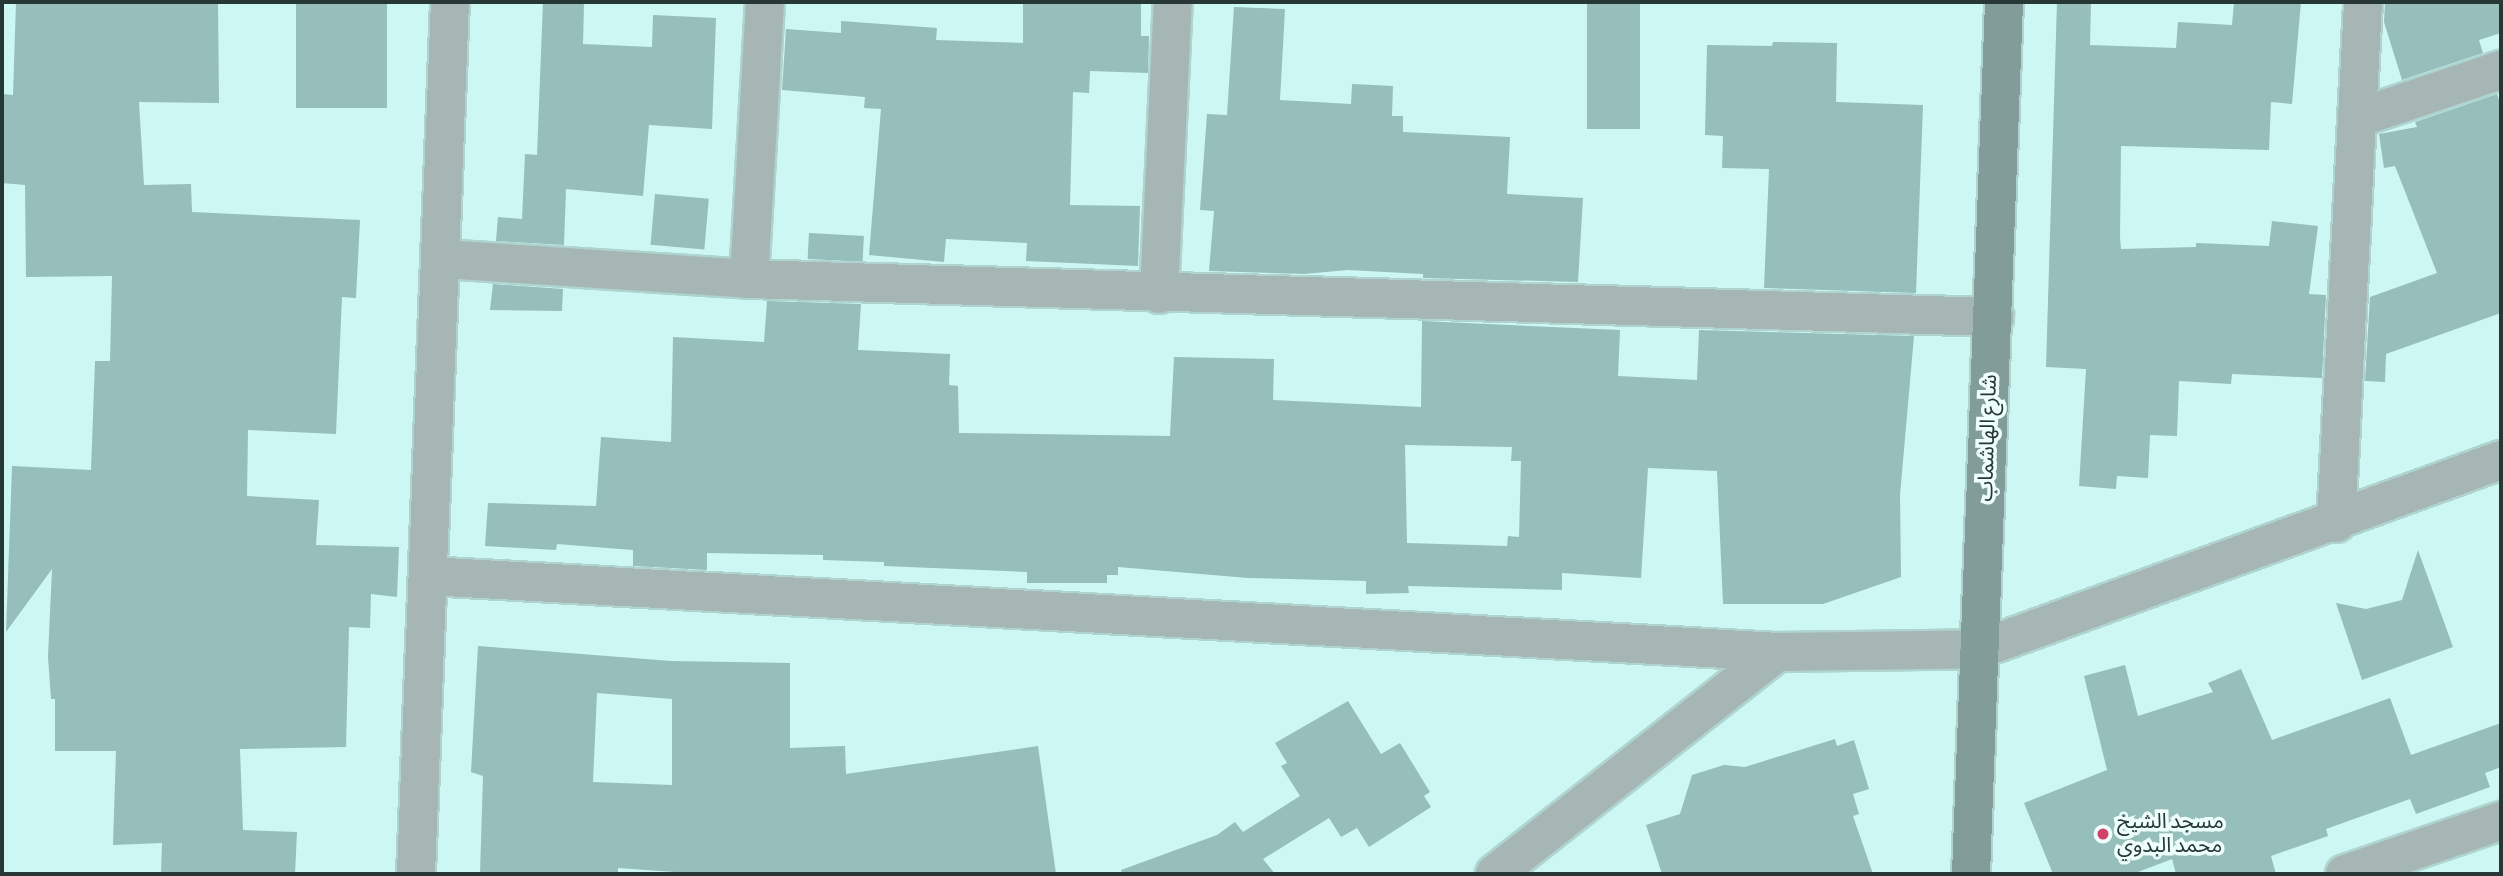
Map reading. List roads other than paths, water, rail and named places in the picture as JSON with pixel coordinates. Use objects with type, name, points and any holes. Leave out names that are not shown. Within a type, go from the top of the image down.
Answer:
[{"type":"street","points":[[416,874],[450,2]]},
{"type":"street","points":[[749,279],[765,2]]},
{"type":"street","points":[[1159,294],[1172,2]]},
{"type":"street","name":"شارع الهاشماب","points":[[1971,874],[2004,2]]},
{"type":"street","points":[[2336,523],[2363,2]]},
{"type":"street","points":[[2358,118],[2501,70]]},
{"type":"street","points":[[442,259],[749,279],[1159,294],[1994,317]]},
{"type":"street","points":[[428,576],[1777,652],[1980,649],[2336,523],[2501,460]]},
{"type":"street","points":[[1495,874],[1777,652]]},
{"type":"street","points":[[2345,874],[2501,821]]},
{"type":"place","name":"مسجد الشيخ محمد البدوي","points":[[2103,834]]}]
